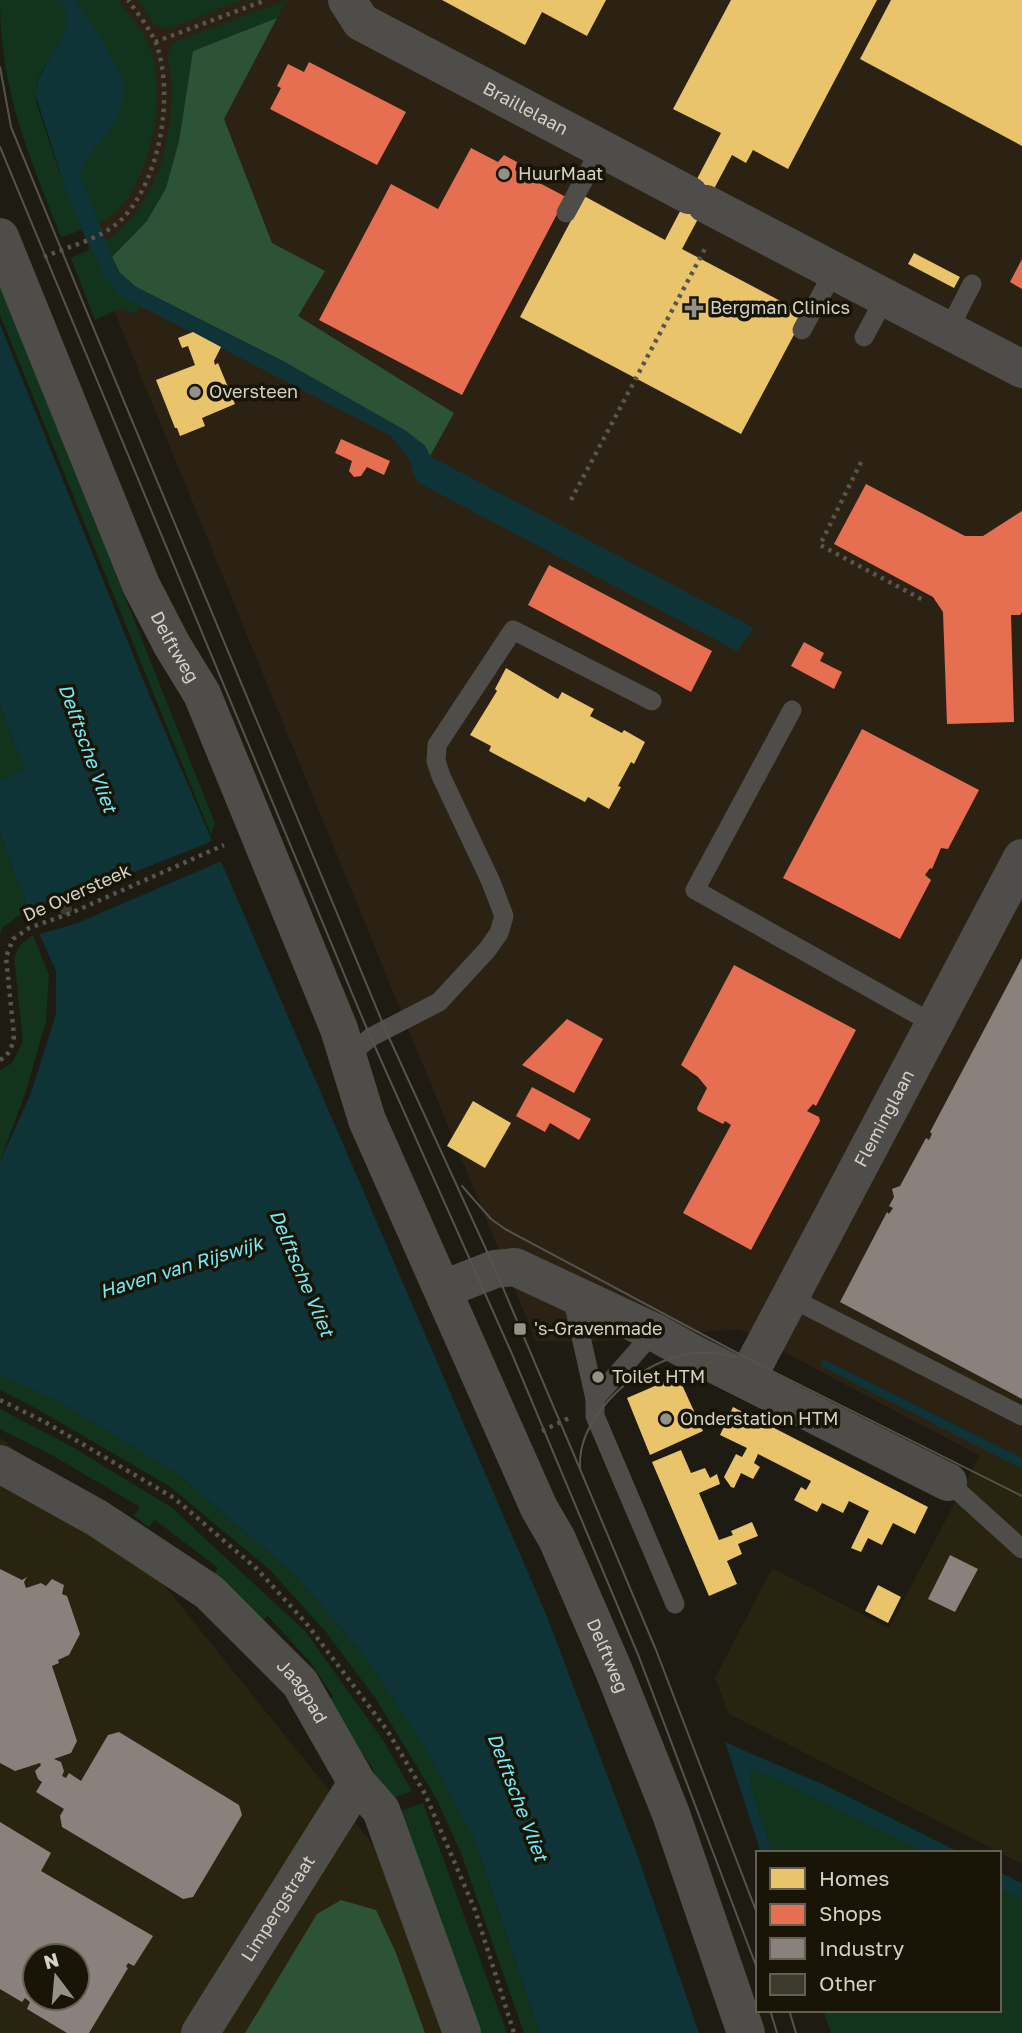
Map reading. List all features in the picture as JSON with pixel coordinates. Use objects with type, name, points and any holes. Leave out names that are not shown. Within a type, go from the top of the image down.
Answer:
[{"type":"street","name":"Braillelaan","points":[[354,11],[601,148],[1022,369]]},
{"type":"street","name":"Delftweg","points":[[0,237],[141,584],[172,645],[202,694],[348,1056],[368,1120],[614,1671],[671,1814],[746,2033]]},
{"type":"street","name":"Fleminglaan","points":[[746,1381],[1022,858]]},
{"type":"street","points":[[444,1289],[495,1269],[515,1267],[654,1332],[948,1482]]},
{"type":"street","name":"Jaagpad","points":[[0,1464],[97,1518],[209,1592],[300,1683],[357,1783],[381,1810],[462,2033]]},
{"type":"street","name":"Limpergstraat","points":[[200,2033],[357,1783]]},
{"type":"lane","points":[[566,213],[601,148]]},
{"type":"lane","points":[[802,330],[834,271]]},
{"type":"lane","points":[[948,331],[972,284]]},
{"type":"lane","points":[[864,337],[885,298]]},
{"type":"lane","points":[[348,1056],[371,1037],[439,1002],[499,933],[503,916],[491,882],[440,776],[436,761],[437,745],[513,630],[652,701]]},
{"type":"lane","points":[[792,710],[695,890],[934,1024]]},
{"type":"lane","points":[[571,1292],[595,1399],[595,1416],[675,1604]]},
{"type":"lane","points":[[789,1297],[1022,1416]]},
{"type":"lane","points":[[595,1399],[654,1332]]},
{"type":"lane","points":[[948,1482],[1022,1549]]},
{"type":"path","points":[[80,242],[107,231],[122,219],[144,187],[153,163],[164,99],[164,78],[155,42],[128,0]]},
{"type":"path","points":[[155,42],[266,0]]},
{"type":"path","points":[[571,500],[707,204]]},
{"type":"path","points":[[861,462],[820,545],[925,601]]},
{"type":"path","name":"De Oversteek","points":[[0,1060],[12,1047],[14,1036],[6,957],[13,939],[29,928],[71,913],[193,857],[235,841]]},
{"type":"shaded area","points":[[86,0],[1022,0],[1022,1478],[740,1329],[590,1342],[536,1341],[62,183]]},
{"type":"shaded area","points":[[0,1438],[120,1530],[403,1882],[464,2033],[0,2033]]},
{"type":"shaded area","points":[[983,1449],[1022,1469],[1022,1864],[729,1714],[715,1678],[772,1568],[889,1628]]},
{"type":"green space","points":[[0,0],[60,0],[66,13],[64,37],[38,80],[36,92],[53,154],[82,230],[61,237],[28,150],[11,93],[1,33]]},
{"type":"green space","points":[[74,0],[118,0],[145,37],[155,71],[155,120],[142,171],[130,194],[116,212],[98,224],[80,174],[84,164],[116,120],[115,65]]},
{"type":"green space","points":[[138,0],[242,0],[167,29],[155,25]]},
{"type":"green space","points":[[287,0],[277,18],[193,51],[179,141],[166,188],[147,221],[112,257],[105,242],[133,216],[153,183],[160,165],[172,101],[168,57],[171,47],[177,41]]},
{"type":"green space","points":[[277,18],[224,119],[272,243],[325,271],[298,316],[454,413],[430,456],[425,446],[406,431],[281,360],[136,287],[120,273],[112,257],[147,221],[166,188],[179,141],[193,51]]},
{"type":"green space","points":[[91,249],[116,289],[140,305],[137,312],[132,313],[121,308],[95,320],[71,258]]},
{"type":"green space","points":[[0,283],[215,823],[211,835],[0,315]]},
{"type":"green space","points":[[0,706],[25,769],[0,781]]},
{"type":"green space","points":[[0,832],[28,909],[3,927],[0,934]]},
{"type":"green space","points":[[33,935],[49,975],[46,1021],[25,1094],[0,1162],[0,1070],[12,1063],[23,1041],[14,958],[20,945]]},
{"type":"green space","points":[[0,1374],[68,1407],[180,1476],[295,1575],[363,1654],[426,1749],[475,1841],[540,2033],[524,2033],[461,1853],[436,1798],[376,1699],[325,1631],[269,1569],[169,1486],[0,1390]]},
{"type":"green space","points":[[0,1409],[69,1445],[171,1507],[305,1631],[383,1740],[412,1791],[383,1802],[374,1787],[373,1768],[326,1703],[333,1696],[309,1661],[268,1616],[261,1621],[213,1575],[218,1568],[155,1520],[149,1527],[134,1516],[140,1507],[55,1457],[0,1429]]},
{"type":"green space","points":[[755,1769],[764,1772],[923,1851],[771,1851],[750,1782],[750,1773]]},
{"type":"green space","points":[[423,1803],[507,2033],[473,2033],[394,1813]]},
{"type":"green space","points":[[1001,1890],[1022,1900],[1022,2033],[831,2033],[824,2012],[1001,2012]]},
{"type":"green space","points":[[341,1900],[376,1910],[396,1953],[425,2033],[245,2033],[317,1914]]},
{"type":"water","points":[[60,0],[74,0],[111,55],[124,89],[118,117],[87,159],[80,174],[120,273],[136,287],[281,360],[406,431],[425,446],[430,456],[754,628],[737,651],[419,483],[411,462],[391,436],[119,295],[104,276],[69,201],[35,93],[39,79],[65,31],[65,11]]},
{"type":"water","points":[[0,324],[151,699],[548,1619],[637,1854],[699,2033],[540,2033],[475,1841],[426,1749],[363,1654],[295,1575],[180,1476],[68,1407],[0,1374],[0,1162],[31,1093],[56,1014],[56,971],[28,909],[0,832],[0,781],[25,769],[0,706]]},
{"type":"water","points":[[823,1359],[1022,1458],[1022,1469],[821,1366]]},
{"type":"water","points":[[725,1742],[831,1788],[957,1851],[923,1851],[755,1769],[750,1773],[750,1782],[771,1851],[760,1851]]},
{"type":"water","points":[[1001,1873],[1022,1883],[1022,1900],[1001,1890]]},
{"type":"pier","points":[[214,837],[224,860],[75,924],[36,935],[29,919],[66,899],[208,843]]},
{"type":"building: Homes","points":[[442,0],[606,0],[587,36],[542,12],[525,45]]},
{"type":"building: Homes","points":[[731,0],[877,0],[788,169],[753,150],[746,163],[732,155],[682,249],[805,314],[741,434],[520,317],[584,196],[665,240],[721,133],[673,109]]},
{"type":"building: Homes","points":[[891,0],[1022,0],[1022,146],[860,59]]},
{"type":"building: Homes","points":[[914,253],[960,277],[954,288],[908,264]]},
{"type":"building: Homes","name":"Oversteen","points":[[193,332],[221,347],[214,361],[215,365],[218,363],[235,404],[202,418],[205,426],[180,436],[156,380],[195,365],[188,346],[182,348],[178,338]]},
{"type":"building: Homes","points":[[506,668],[558,699],[562,692],[594,709],[590,716],[645,742],[634,764],[631,762],[618,786],[621,787],[609,809],[588,797],[585,802],[489,751],[491,746],[470,735],[497,691],[495,689]]},
{"type":"building: Homes","points":[[473,1101],[511,1123],[485,1168],[447,1146]]},
{"type":"building: Homes","name":"Onderstation HTM","points":[[678,1376],[703,1431],[650,1455],[627,1398]]},
{"type":"building: Homes","points":[[733,1407],[928,1507],[915,1534],[893,1523],[882,1545],[868,1538],[861,1552],[851,1548],[869,1511],[849,1501],[843,1513],[822,1503],[817,1512],[794,1500],[801,1487],[806,1490],[811,1481],[758,1454],[754,1463],[760,1467],[753,1479],[741,1473],[734,1488],[731,1487],[724,1477],[736,1454],[742,1457],[747,1448],[720,1435]]},
{"type":"building: Homes","points":[[681,1450],[691,1473],[705,1468],[710,1478],[717,1474],[720,1484],[699,1493],[719,1540],[733,1535],[731,1531],[752,1522],[758,1536],[738,1544],[742,1554],[727,1561],[737,1584],[709,1596],[652,1462]]},
{"type":"building: Homes","points":[[878,1585],[901,1597],[888,1623],[865,1611]]},
{"type":"building: Shops","points":[[309,62],[406,112],[377,165],[270,109],[281,88],[277,86],[288,64],[304,72]]},
{"type":"building: Shops","points":[[471,148],[498,162],[504,155],[517,162],[515,170],[566,197],[462,395],[319,320],[391,184],[438,209]]},
{"type":"building: Shops","points":[[1022,259],[1022,289],[1010,282]]},
{"type":"building: Shops","points":[[341,439],[390,461],[384,475],[367,467],[361,476],[354,477],[349,471],[352,461],[335,453]]},
{"type":"building: Shops","points":[[866,484],[965,536],[983,536],[1022,511],[1022,612],[1020,615],[1011,615],[1014,722],[947,724],[943,612],[933,597],[834,544]]},
{"type":"building: Shops","points":[[549,565],[712,651],[691,692],[528,605]]},
{"type":"building: Shops","points":[[804,642],[824,653],[820,661],[842,672],[834,689],[791,666]]},
{"type":"building: Shops","points":[[862,729],[979,790],[948,849],[941,848],[932,869],[925,875],[931,880],[900,939],[783,878]]},
{"type":"building: Shops","points":[[734,965],[856,1030],[816,1106],[813,1104],[807,1111],[819,1117],[820,1121],[751,1250],[683,1213],[731,1125],[725,1121],[723,1124],[698,1111],[707,1088],[698,1077],[681,1065]]},
{"type":"building: Shops","points":[[567,1019],[603,1039],[574,1093],[522,1065]]},
{"type":"building: Shops","points":[[532,1087],[591,1119],[579,1140],[550,1123],[545,1132],[516,1116]]},
{"type":"building: Industry","points":[[1022,958],[1022,1399],[840,1302],[887,1212],[889,1214],[893,1208],[889,1206],[894,1197],[892,1189],[900,1186],[926,1138],[929,1140],[932,1134],[930,1132]]},
{"type":"building: Industry","points":[[950,1555],[978,1569],[955,1612],[928,1599]]},
{"type":"building: Industry","points":[[0,1569],[22,1580],[27,1577],[24,1582],[26,1588],[41,1583],[46,1586],[52,1579],[64,1585],[62,1594],[67,1596],[80,1634],[69,1655],[52,1666],[77,1741],[71,1753],[54,1759],[61,1762],[64,1771],[62,1776],[66,1778],[69,1773],[81,1781],[108,1735],[119,1732],[239,1805],[242,1815],[193,1897],[183,1899],[62,1827],[60,1816],[64,1809],[36,1792],[42,1782],[35,1771],[40,1763],[15,1771],[0,1763]]},
{"type":"building: Industry","points":[[0,1822],[51,1853],[41,1871],[153,1936],[134,1966],[128,1963],[128,1968],[89,2033],[67,2033],[32,2012],[91,2012],[91,1942],[21,1942],[21,2001],[0,1989]]},
{"type":"building: Other","points":[[66,903],[72,909],[66,915],[60,909]]},
{"type":"tram line","points":[[0,67],[11,127],[386,1031],[495,1269],[656,1650],[756,1911]]},
{"type":"tram line","points":[[0,147],[364,1022],[512,1354],[639,1657],[756,1966]]},
{"type":"tram line","points":[[462,1186],[491,1219],[505,1229],[756,1363],[1022,1496]]},
{"type":"tram line","points":[[580,1467],[587,1432],[597,1415],[623,1386],[639,1374],[672,1358],[688,1354],[712,1353],[736,1357]]},
{"type":"tram line","points":[[771,2012],[777,2033]]},
{"type":"tram line","points":[[790,2012],[796,2033]]},
{"type":"place","name":"HuurMaat","points":[[504,174]]},
{"type":"place","name":"Bergman Clinics","points":[[694,308]]},
{"type":"place","name":"Oversteen","points":[[195,392]]},
{"type":"place","name":"'s-Gravenmade","points":[[520,1329]]},
{"type":"place","name":"Toilet HTM","points":[[598,1377]]},
{"type":"place","name":"Onderstation HTM","points":[[666,1419]]},
{"type":"water label","name":"Delftsche Vliet","points":[[88,748]]},
{"type":"water label","name":"Haven van Rijswijk","points":[[181,1267]]},
{"type":"water label","name":"Delftsche Vliet","points":[[302,1273]]},
{"type":"water label","name":"Delftsche Vliet","points":[[518,1797]]}]
